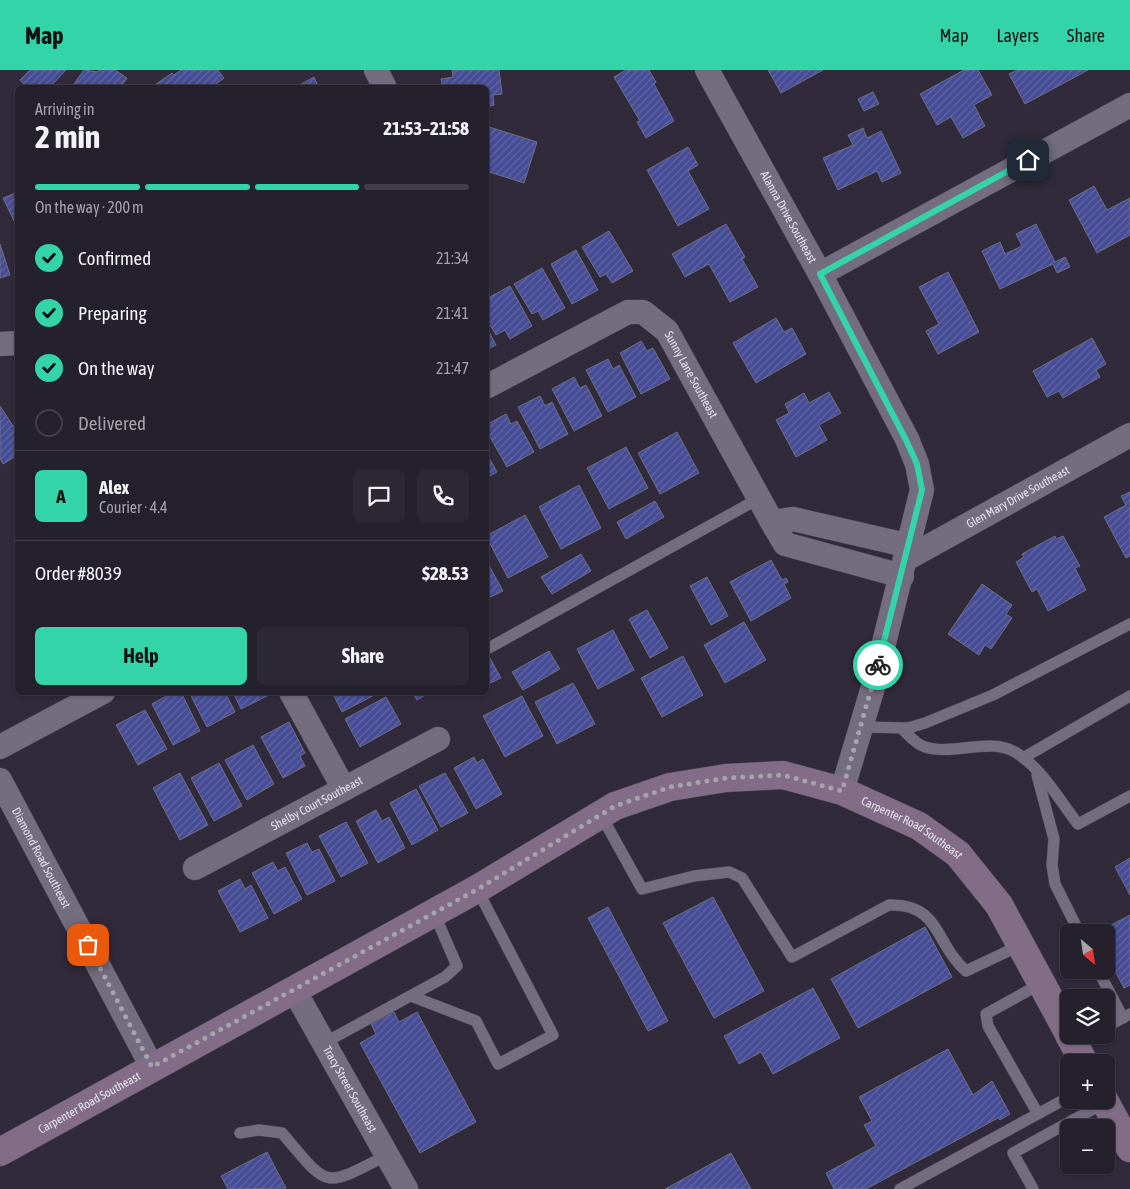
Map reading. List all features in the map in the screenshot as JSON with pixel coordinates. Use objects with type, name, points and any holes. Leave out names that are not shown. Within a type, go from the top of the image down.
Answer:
[{"type":"street","points":[[376,70],[384,85]]},
{"type":"street","name":"Alanna Drive Southeast","points":[[707,70],[820,274],[917,464],[922,490],[906,561],[862,727],[842,791]]},
{"type":"street","points":[[820,274],[1130,105]]},
{"type":"street","name":"Sunny Lane Southeast","points":[[489,385],[628,312],[644,312],[667,331],[772,522],[793,519],[906,561]]},
{"type":"street","points":[[0,344],[15,342]]},
{"type":"street","name":"Glen Mary Drive Southeast","points":[[906,561],[1130,435]]},
{"type":"street","points":[[0,747],[97,695]]},
{"type":"street","points":[[293,695],[344,789]]},
{"type":"street","name":"Shelby Court Southeast","points":[[195,868],[438,739]]},
{"type":"street","name":"Carpenter Road Southeast","points":[[0,1152],[478,889],[615,806],[670,787],[726,778],[783,775],[842,791],[919,826],[958,854],[999,905],[1060,1012]]},
{"type":"street","name":"Diamond Road Southeast","points":[[0,780],[152,1067]]},
{"type":"street","name":"Tracy Street Southeast","points":[[294,990],[406,1189]]},
{"type":"street","points":[[1110,1109],[1128,1141]]},
{"type":"lane","points":[[489,648],[758,499]]},
{"type":"lane","points":[[862,727],[901,728],[925,723],[993,695],[1130,624]]},
{"type":"lane","points":[[1024,758],[1130,696]]},
{"type":"lane","points":[[901,728],[913,740],[926,748],[1003,747],[1024,758],[1035,768],[1078,824],[1130,796]]},
{"type":"lane","points":[[1035,768],[1054,838],[1052,865],[1055,884],[1075,924]]},
{"type":"lane","points":[[601,815],[642,889],[694,876],[729,872],[742,878],[792,957],[889,904],[900,904],[921,910],[931,921],[959,965],[966,971],[1021,945]]},
{"type":"lane","points":[[411,996],[476,1021],[498,1064],[553,1034],[478,889]]},
{"type":"lane","points":[[324,1043],[445,977],[457,966],[434,913]]},
{"type":"lane","points":[[1103,979],[1126,1016],[1115,1022]]},
{"type":"lane","points":[[1038,1114],[988,1026],[986,1014],[1042,983]]},
{"type":"lane","points":[[900,1189],[1060,1102]]},
{"type":"lane","points":[[1033,1189],[1013,1153],[1091,1109]]},
{"type":"lane","points":[[240,1133],[259,1130],[282,1133],[317,1174],[330,1179],[346,1176],[386,1155]]},
{"type":"building","points":[[30,70],[66,70],[52,85],[25,85],[20,80]]},
{"type":"building","points":[[84,70],[98,72],[99,70],[115,70],[127,78],[122,85],[73,85]]},
{"type":"building","points":[[181,70],[218,70],[224,78],[215,85],[155,85],[172,73],[174,75]]},
{"type":"building","points":[[452,70],[499,70],[502,94],[493,95],[494,105],[489,106],[489,85],[442,85],[441,79],[453,77]]},
{"type":"building","points":[[626,70],[649,70],[656,82],[654,84],[674,121],[646,138],[637,122],[640,121],[614,77]]},
{"type":"building","points":[[768,70],[823,70],[781,93]]},
{"type":"building","points":[[964,70],[978,70],[992,95],[974,105],[985,126],[963,138],[951,117],[937,125],[920,94]]},
{"type":"building","points":[[1017,70],[1088,70],[1025,104],[1009,74]]},
{"type":"building","points":[[314,77],[318,85],[299,85]]},
{"type":"building","points":[[873,92],[879,104],[864,111],[858,99]]},
{"type":"building","points":[[489,127],[537,142],[524,183],[489,172]]},
{"type":"building","points":[[863,128],[867,138],[881,131],[901,173],[882,182],[877,171],[838,190],[823,158],[853,145],[848,135]]},
{"type":"building","points":[[688,147],[698,165],[688,171],[709,209],[678,226],[647,170]]},
{"type":"building","points":[[1094,186],[1107,210],[1130,198],[1130,235],[1097,253],[1069,200]]},
{"type":"building","points":[[15,193],[15,223],[3,198]]},
{"type":"building","points":[[726,224],[745,257],[742,259],[758,287],[730,302],[709,264],[685,277],[672,254]]},
{"type":"building","points":[[1036,224],[1055,262],[1065,257],[1070,267],[1057,273],[1053,264],[1000,289],[982,251],[1000,242],[1005,254],[1022,246],[1016,234]]},
{"type":"building","points":[[609,231],[633,271],[612,283],[606,274],[600,277],[582,247]]},
{"type":"building","points":[[0,244],[10,275],[0,278]]},
{"type":"building","points":[[576,250],[598,290],[572,304],[551,264]]},
{"type":"building","points":[[542,268],[565,308],[543,320],[538,311],[532,314],[514,284]]},
{"type":"building","points":[[948,272],[979,332],[938,354],[926,331],[939,324],[919,287]]},
{"type":"building","points":[[510,286],[532,326],[510,339],[505,330],[496,335],[489,323],[489,297]]},
{"type":"building","points":[[776,318],[784,332],[792,328],[806,354],[756,383],[733,343]]},
{"type":"building","points":[[489,332],[496,345],[489,348]]},
{"type":"building","points":[[1092,338],[1106,364],[1096,370],[1100,377],[1063,398],[1059,391],[1047,397],[1033,371]]},
{"type":"building","points":[[641,341],[647,351],[653,348],[670,379],[641,394],[620,353]]},
{"type":"building","points":[[608,359],[613,369],[619,365],[636,397],[608,412],[586,370]]},
{"type":"building","points":[[574,377],[580,388],[586,385],[602,416],[574,431],[552,389]]},
{"type":"building","points":[[829,392],[841,413],[819,425],[827,440],[796,457],[776,420],[789,413],[785,404],[804,393],[809,403]]},
{"type":"building","points":[[540,396],[545,406],[552,402],[568,434],[540,449],[518,407]]},
{"type":"building","points":[[0,406],[13,426],[15,424],[15,457],[3,464],[0,459]]},
{"type":"building","points":[[506,414],[511,424],[517,421],[534,452],[507,467],[489,435],[489,423]]},
{"type":"building","points":[[677,432],[699,473],[660,494],[638,453]]},
{"type":"building","points":[[626,447],[648,488],[609,509],[587,468]]},
{"type":"building","points":[[489,457],[497,472],[489,476]]},
{"type":"building","points":[[579,485],[601,528],[561,549],[539,507]]},
{"type":"building","points":[[1130,492],[1130,556],[1126,558],[1104,517],[1126,505],[1121,496]]},
{"type":"building","points":[[655,501],[664,517],[626,539],[617,522]]},
{"type":"building","points":[[525,515],[548,557],[508,578],[489,542],[489,534]]},
{"type":"building","points":[[1055,536],[1056,539],[1063,536],[1080,566],[1075,568],[1086,590],[1048,611],[1037,589],[1032,592],[1016,562],[1024,557],[1022,554]]},
{"type":"building","points":[[581,554],[591,571],[552,594],[541,577]]},
{"type":"building","points":[[771,560],[782,580],[786,578],[788,582],[784,584],[791,598],[751,621],[730,582]]},
{"type":"building","points":[[489,565],[503,591],[489,598]]},
{"type":"building","points":[[707,577],[728,616],[711,625],[690,586]]},
{"type":"building","points":[[982,584],[1012,605],[1006,614],[1012,618],[991,649],[985,645],[979,655],[948,634]]},
{"type":"building","points":[[647,610],[668,648],[650,658],[629,619]]},
{"type":"building","points":[[744,622],[766,660],[725,683],[704,645]]},
{"type":"building","points":[[613,630],[634,670],[598,689],[577,649]]},
{"type":"building","points":[[549,651],[560,669],[523,690],[512,672]]},
{"type":"building","points":[[489,656],[501,678],[489,684]]},
{"type":"building","points":[[683,656],[703,695],[662,717],[641,678]]},
{"type":"building","points":[[573,683],[595,724],[557,744],[535,702]]},
{"type":"building","points":[[168,695],[182,695],[200,731],[173,745],[152,704]]},
{"type":"building","points":[[191,695],[226,695],[235,712],[207,727]]},
{"type":"building","points":[[234,695],[269,695],[241,709]]},
{"type":"building","points":[[334,695],[374,695],[342,712]]},
{"type":"building","points":[[414,695],[425,695],[417,700]]},
{"type":"building","points":[[522,696],[543,736],[505,757],[483,716]]},
{"type":"building","points":[[386,697],[401,724],[360,747],[345,719]]},
{"type":"building","points":[[145,710],[167,749],[138,765],[116,725]]},
{"type":"building","points":[[289,722],[305,753],[300,756],[305,766],[283,778],[261,737]]},
{"type":"building","points":[[253,745],[274,784],[247,800],[225,760]]},
{"type":"building","points":[[474,757],[477,763],[483,759],[502,794],[476,809],[454,768]]},
{"type":"building","points":[[219,763],[242,806],[214,821],[191,778]]},
{"type":"building","points":[[180,773],[208,825],[180,840],[153,788]]},
{"type":"building","points":[[445,773],[468,813],[441,827],[419,786]]},
{"type":"building","points":[[416,789],[438,830],[412,845],[390,803]]},
{"type":"building","points":[[376,810],[382,821],[389,817],[405,848],[378,863],[356,821]]},
{"type":"building","points":[[346,822],[368,863],[341,877],[319,836]]},
{"type":"building","points":[[307,843],[312,852],[319,849],[335,881],[307,895],[286,853]]},
{"type":"building","points":[[1130,858],[1130,895],[1115,867]]},
{"type":"building","points":[[273,862],[278,871],[285,867],[302,899],[274,914],[252,873]]},
{"type":"building","points":[[240,879],[245,889],[251,885],[268,918],[240,932],[218,891]]},
{"type":"building","points":[[713,897],[764,991],[714,1018],[663,923]]},
{"type":"building","points":[[608,907],[668,1021],[648,1031],[588,918]]},
{"type":"building","points":[[1130,915],[1130,985],[1124,988],[1115,971],[1115,924],[1113,924]]},
{"type":"building","points":[[925,927],[952,977],[858,1028],[831,979]]},
{"type":"building","points":[[813,988],[840,1038],[773,1074],[761,1052],[739,1064],[724,1036]]},
{"type":"building","points":[[394,1012],[399,1022],[417,1012],[476,1122],[420,1153],[360,1043],[376,1034],[371,1024]]},
{"type":"building","points":[[948,1049],[973,1095],[992,1081],[1010,1114],[1000,1120],[998,1118],[866,1189],[834,1189],[826,1173],[876,1146],[864,1125],[872,1121],[859,1097]]},
{"type":"building","points":[[267,1152],[286,1188],[228,1189],[221,1176]]},
{"type":"building","points":[[731,1153],[751,1189],[665,1189]]},
{"type":"way so far","points":[[88,945],[152,1067],[478,889],[615,806],[670,787],[726,778],[783,775],[842,791],[862,727],[878,665]]},
{"type":"route","points":[[878,665],[922,490],[917,464],[906,440],[820,274],[1028,160]]}]
